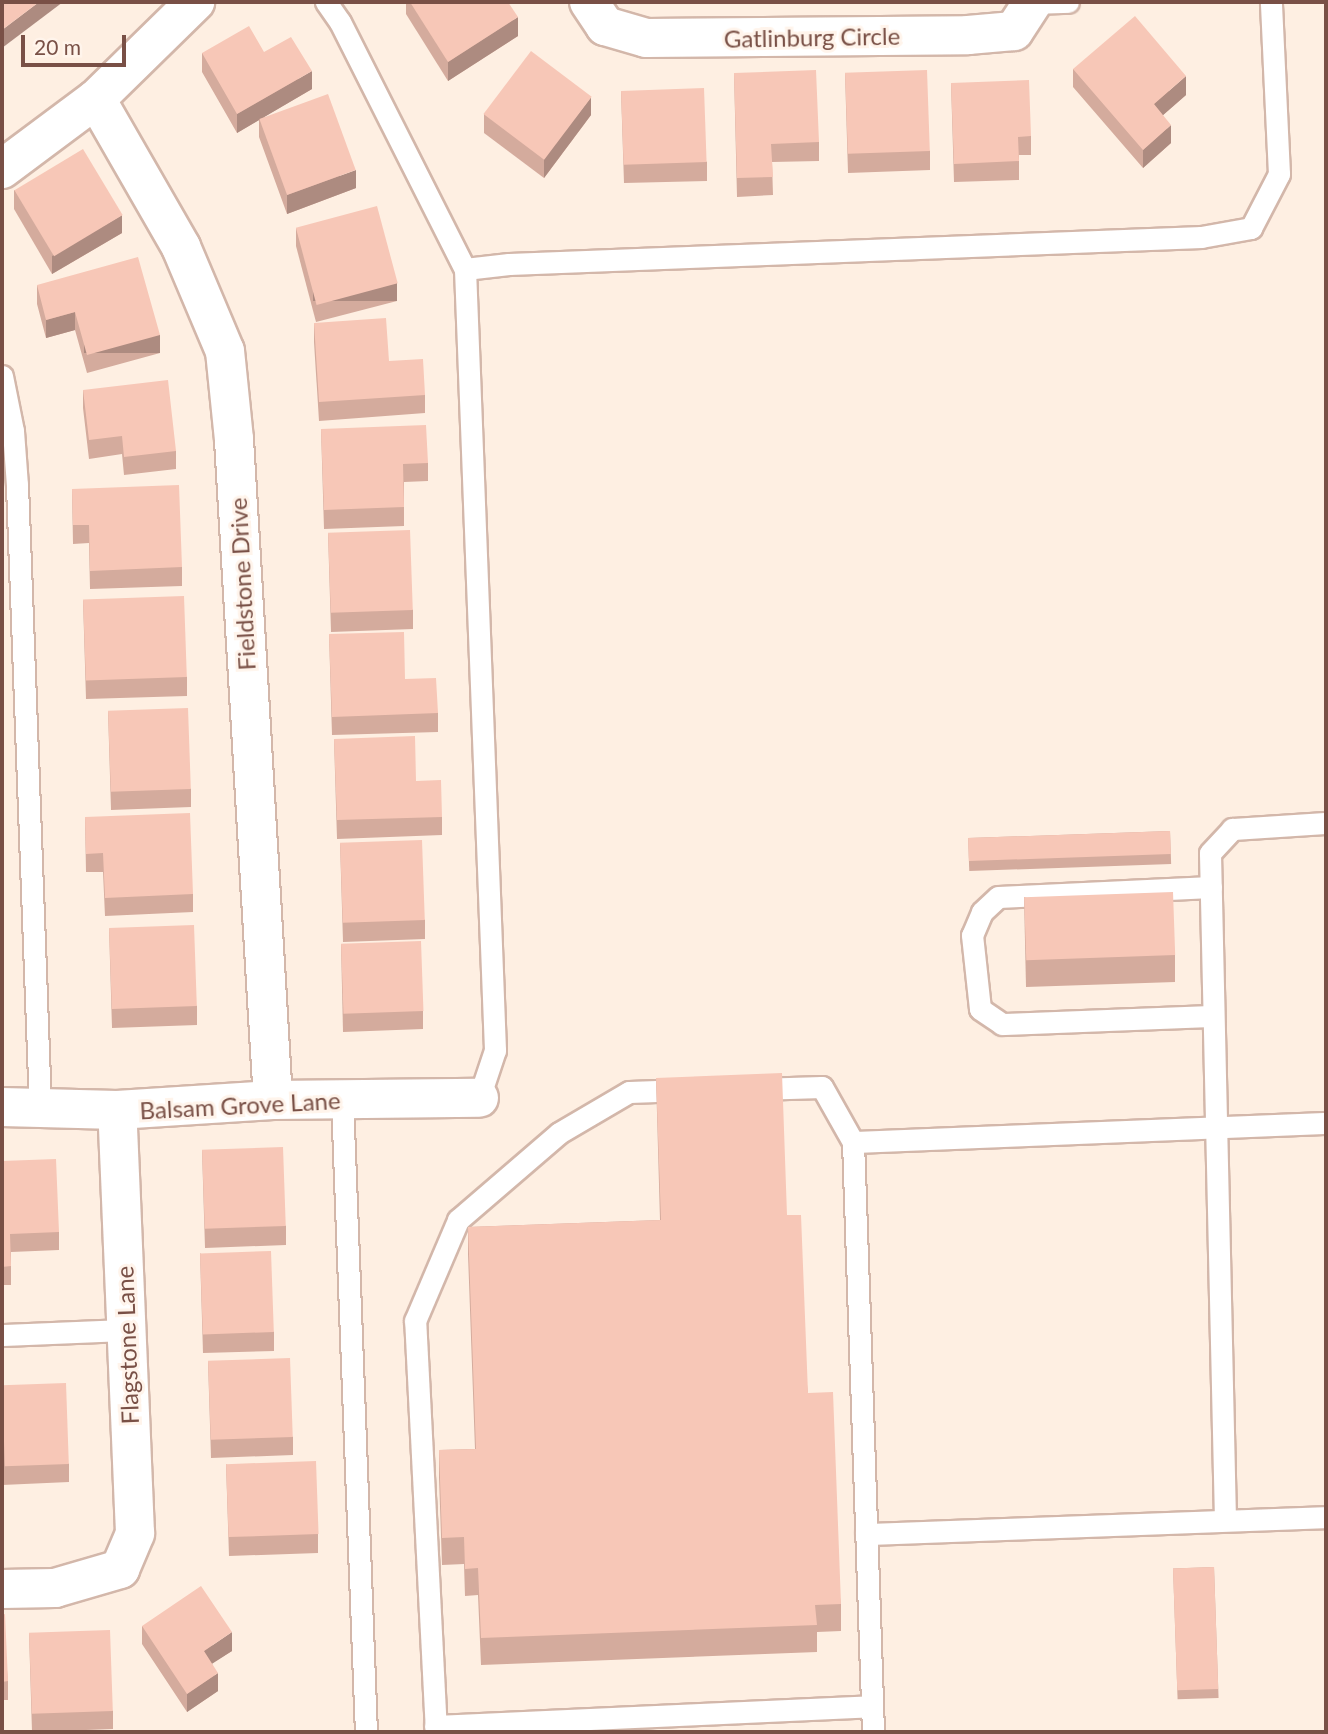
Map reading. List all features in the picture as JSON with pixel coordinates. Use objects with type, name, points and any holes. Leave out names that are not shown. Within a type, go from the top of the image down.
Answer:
[{"type":"street","points":[[2,169],[96,99],[195,2]]},
{"type":"street","name":"Gatlinburg Circle","points":[[589,2],[606,26],[646,38],[968,35],[1014,31],[1045,2]]},
{"type":"street","name":"Fieldstone Drive","points":[[96,99],[181,247],[225,351],[234,440],[273,1100]]},
{"type":"street","name":"Balsam Grove Lane","points":[[2,1107],[117,1110],[273,1100],[479,1098]]},
{"type":"street","name":"Flagstone Lane","points":[[2,1589],[55,1588],[120,1569],[135,1532],[117,1110]]},
{"type":"lane","points":[[326,2],[340,22],[465,269],[495,1050],[479,1098]]},
{"type":"lane","points":[[465,269],[509,264],[1201,237],[1251,228],[1279,174],[1270,2]]},
{"type":"lane","points":[[2,376],[7,432],[18,485],[40,1106]]},
{"type":"lane","points":[[1225,1520],[1210,853],[1232,829],[1326,823]]},
{"type":"lane","points":[[1211,887],[998,897],[982,912],[972,935],[980,1009],[1002,1024],[1213,1016]]},
{"type":"lane","points":[[739,1089],[822,1087],[853,1142],[873,1732]]},
{"type":"lane","points":[[712,1090],[629,1091],[559,1133],[457,1220],[415,1321],[435,1729],[872,1706]]},
{"type":"lane","points":[[342,1100],[366,1732]]},
{"type":"lane","points":[[853,1142],[1326,1124]]},
{"type":"lane","points":[[2,1335],[126,1330]]},
{"type":"lane","points":[[866,1534],[1326,1517]]},
{"type":"building","points":[[2,2],[39,2],[2,30]]},
{"type":"building","points":[[410,2],[508,2],[518,17],[448,62]]},
{"type":"building","points":[[1135,16],[1186,76],[1154,104],[1171,125],[1143,150],[1073,69]]},
{"type":"building","points":[[249,26],[264,52],[291,37],[312,71],[237,114],[202,53]]},
{"type":"building","points":[[531,51],[592,97],[544,160],[483,114]]},
{"type":"building","points":[[816,70],[819,142],[771,144],[773,177],[737,178],[734,73]]},
{"type":"building","points":[[927,70],[930,151],[848,154],[845,73]]},
{"type":"building","points":[[1029,80],[1031,136],[1018,137],[1019,161],[954,164],[951,83]]},
{"type":"building","points":[[704,88],[707,162],[624,165],[621,91]]},
{"type":"building","points":[[328,94],[356,170],[287,195],[259,119]]},
{"type":"building","points":[[83,149],[123,215],[54,256],[14,190]]},
{"type":"building","points":[[377,206],[398,283],[317,305],[296,228]]},
{"type":"building","points":[[138,257],[160,335],[87,355],[75,312],[46,320],[37,285]]},
{"type":"building","points":[[386,318],[389,361],[423,359],[425,395],[319,402],[314,323]]},
{"type":"building","points":[[168,380],[176,451],[124,457],[122,436],[89,440],[83,390]]},
{"type":"building","points":[[426,425],[428,463],[403,464],[404,507],[324,510],[321,429]]},
{"type":"building","points":[[179,485],[182,567],[90,571],[89,525],[73,525],[72,489]]},
{"type":"building","points":[[410,530],[413,610],[331,613],[328,533]]},
{"type":"building","points":[[184,596],[187,677],[86,680],[83,600]]},
{"type":"building","points":[[404,632],[405,679],[436,678],[438,713],[332,717],[329,634]]},
{"type":"building","points":[[188,708],[191,789],[111,792],[108,711]]},
{"type":"building","points":[[415,736],[416,781],[441,780],[442,817],[337,820],[334,739]]},
{"type":"building","points":[[190,813],[193,894],[105,898],[103,853],[86,854],[85,817]]},
{"type":"building","points":[[1170,831],[1171,854],[969,861],[968,838]]},
{"type":"building","points":[[422,840],[425,920],[343,923],[340,843]]},
{"type":"building","points":[[1173,892],[1175,955],[1026,960],[1024,897]]},
{"type":"building","points":[[194,925],[197,1006],[112,1009],[109,928]]},
{"type":"building","points":[[421,941],[423,1011],[343,1014],[341,944]]},
{"type":"building","points":[[782,1073],[787,1215],[801,1215],[808,1393],[833,1392],[841,1604],[815,1605],[817,1625],[481,1638],[478,1568],[465,1569],[464,1537],[442,1538],[439,1450],[476,1449],[468,1227],[661,1220],[656,1078]]},
{"type":"building","points":[[283,1147],[286,1226],[205,1229],[202,1150]]},
{"type":"building","points":[[56,1159],[59,1232],[10,1234],[11,1266],[2,1267],[2,1161]]},
{"type":"building","points":[[271,1251],[274,1332],[203,1334],[200,1253]]},
{"type":"building","points":[[290,1358],[293,1437],[211,1440],[208,1361]]},
{"type":"building","points":[[66,1383],[69,1464],[5,1466],[2,1385]]},
{"type":"building","points":[[316,1461],[319,1534],[229,1537],[226,1464]]},
{"type":"building","points":[[1214,1567],[1218,1689],[1177,1690],[1173,1568]]},
{"type":"building","points":[[201,1586],[232,1632],[204,1651],[218,1673],[187,1694],[142,1626]]},
{"type":"building","points":[[5,1614],[8,1681],[2,1682],[2,1615]]},
{"type":"building","points":[[110,1630],[113,1711],[32,1714],[29,1633]]}]
